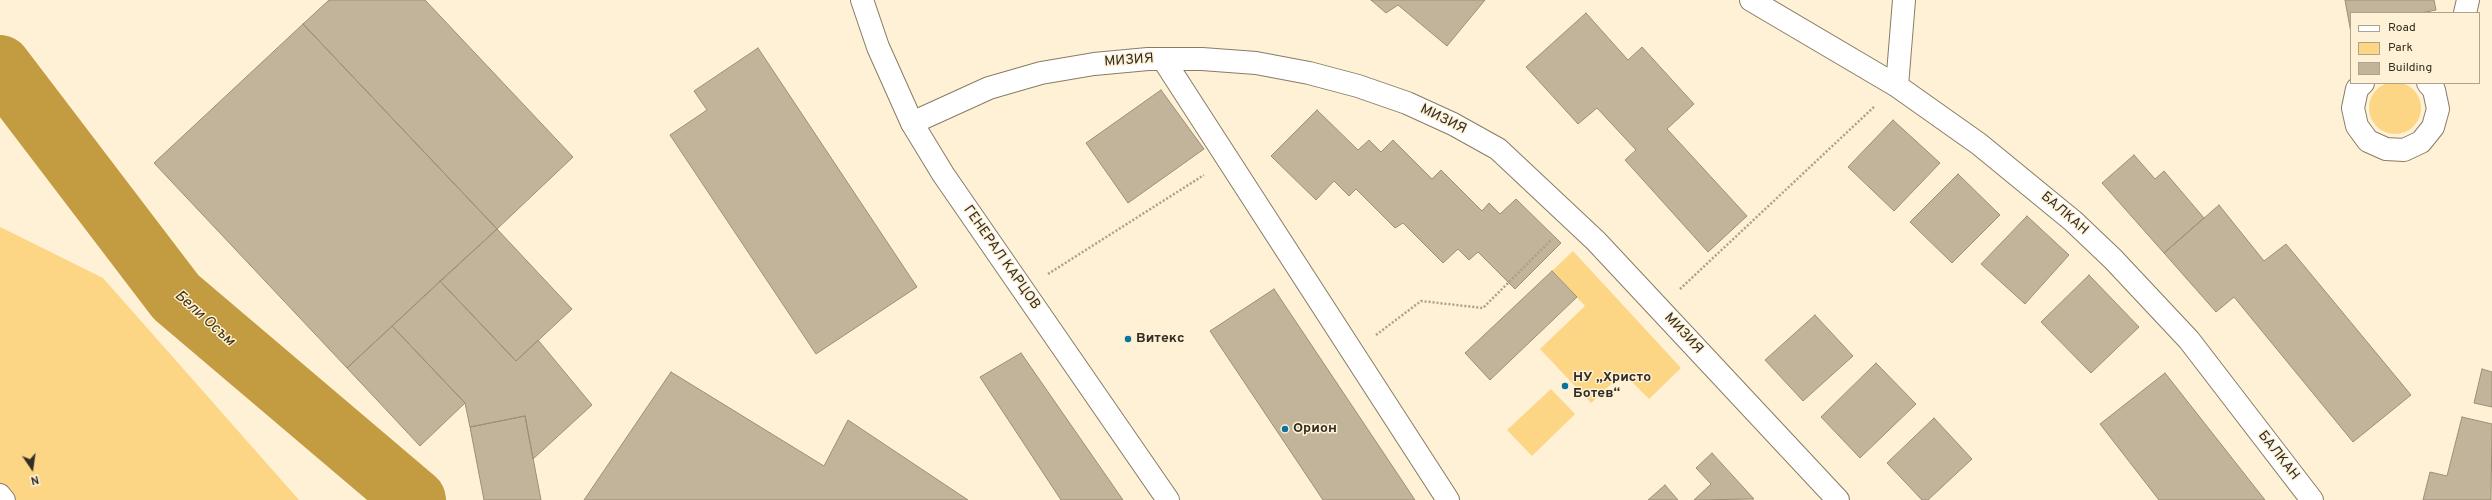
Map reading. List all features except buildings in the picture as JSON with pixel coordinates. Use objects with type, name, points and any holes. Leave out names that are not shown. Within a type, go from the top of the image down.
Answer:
[{"type":"street","name":"ГЕНЕРАЛ КАРЦОВ","points":[[862,0],[878,47],[912,123],[943,174],[1168,500]]},
{"type":"street","name":"БАЛКАН","points":[[1751,0],[1897,86],[2027,181],[2113,259],[2189,340],[2312,500]]},
{"type":"street","points":[[1897,86],[1904,0]]},
{"type":"street","points":[[2465,12],[2468,0]]},
{"type":"street","name":"МИЗИЯ","points":[[912,123],[989,88],[1041,73],[1094,64],[1163,59],[1202,59],[1256,64],[1309,72],[1358,86],[1407,103],[1453,124],[1498,149],[1572,219],[1659,308],[1838,500]]},
{"type":"street","points":[[1163,59],[1448,500]]},
{"type":"street","points":[[2362,84],[2357,89],[2353,108],[2357,126],[2368,141],[2386,149],[2404,150],[2421,142],[2433,127],[2438,109],[2434,90],[2429,84]]},
{"type":"lane","points":[[0,494],[5,500]]},
{"type":"path","points":[[1659,308],[1897,86]]},
{"type":"path","points":[[1023,290],[1228,159]]},
{"type":"path","points":[[1353,353],[1421,301],[1483,308],[1572,219]]},
{"type":"green space","points":[[2385,84],[2405,84],[2413,90],[2419,98],[2421,108],[2419,118],[2413,126],[2405,132],[2395,134],[2385,132],[2377,126],[2371,118],[2369,108],[2371,98],[2377,90]]},
{"type":"green space","points":[[0,227],[103,278],[299,500],[2,500],[0,497]]},
{"type":"green space","points":[[1573,251],[1681,368],[1649,399],[1623,373],[1591,403],[1540,349],[1585,306],[1552,271]]},
{"type":"green space","points":[[1551,389],[1575,414],[1532,456],[1507,430]]},
{"type":"waterway","name":"Бели Осъм","points":[[0,66],[176,297],[415,500]]},
{"type":"place","name":"Витекс","points":[[1128,339]]},
{"type":"place","name":"НУ „Христо Ботев“","points":[[1565,386]]},
{"type":"place","name":"Орион","points":[[1285,429]]}]
